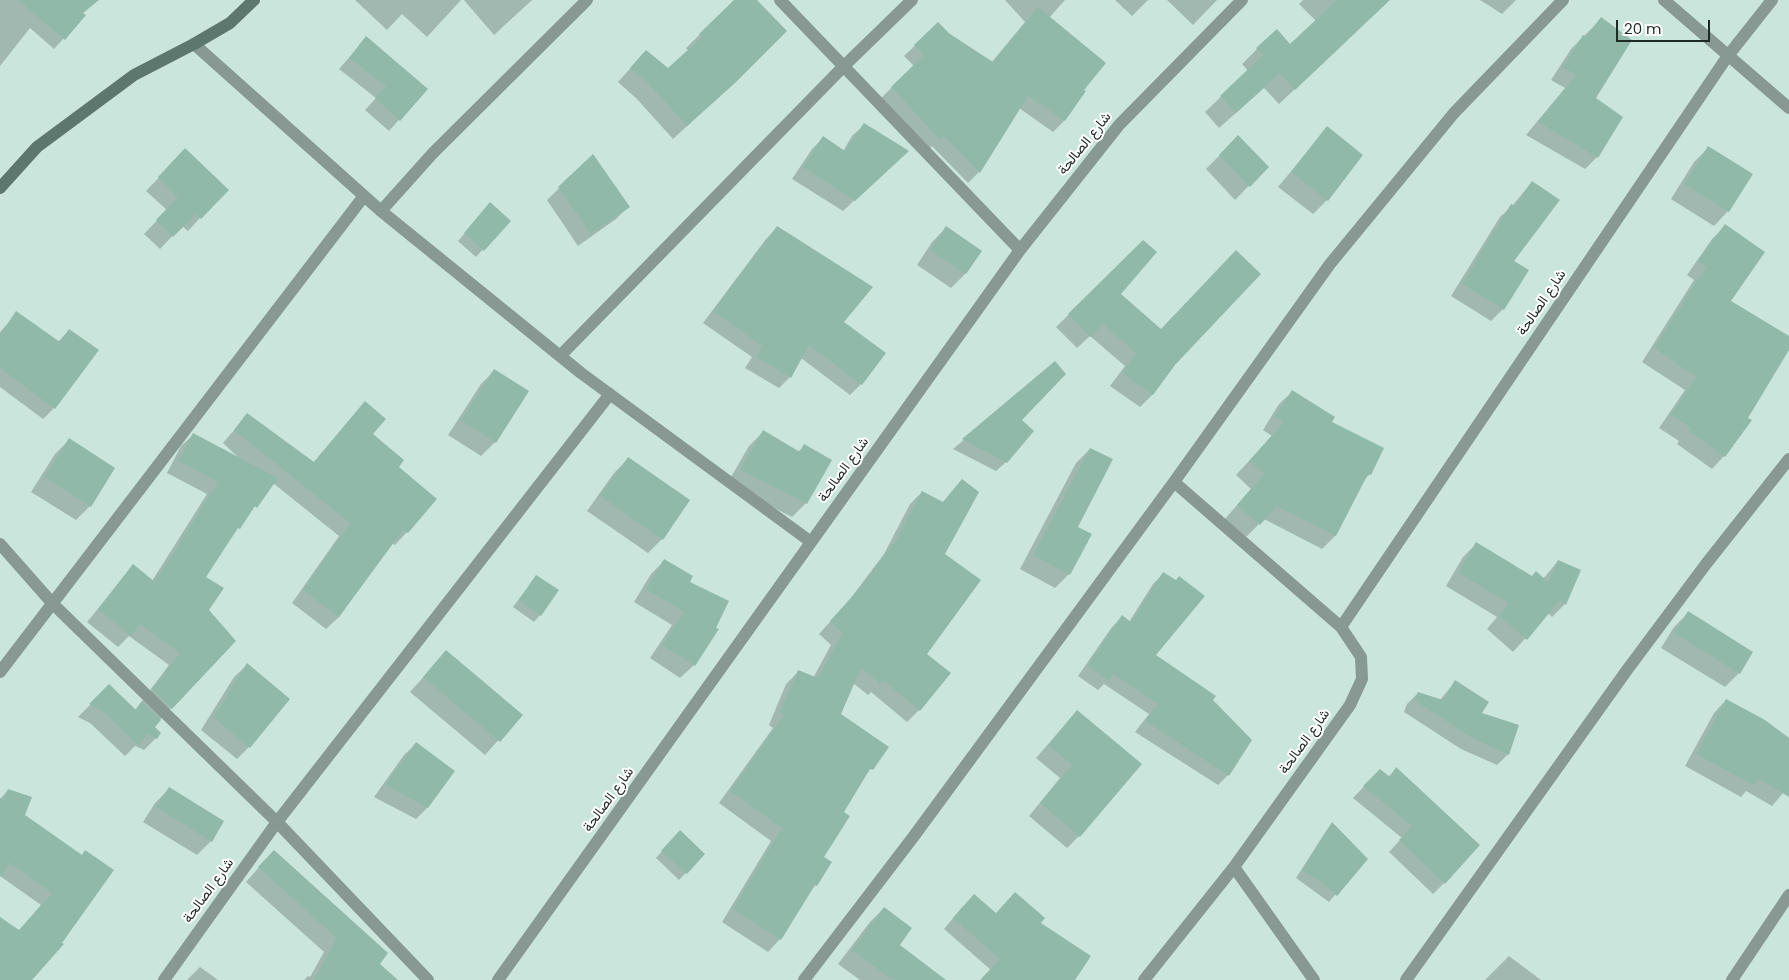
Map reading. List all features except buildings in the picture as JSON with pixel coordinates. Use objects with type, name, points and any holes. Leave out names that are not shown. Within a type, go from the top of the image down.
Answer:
[{"type":"street","points":[[0,188],[37,147],[126,81],[230,23],[254,0]]},
{"type":"street","points":[[381,211],[433,153],[587,0]]},
{"type":"street","points":[[780,0],[1020,250]]},
{"type":"street","points":[[560,356],[844,66],[912,0]]},
{"type":"street","name":"شارع الصالحة","points":[[498,980],[1020,250],[1119,125],[1242,0]]},
{"type":"street","points":[[804,980],[920,828],[1174,482],[1284,327],[1376,205],[1454,113],[1563,0]]},
{"type":"street","points":[[1664,0],[1789,108]]},
{"type":"street","name":"شارع الصالحة","points":[[1341,627],[1728,57],[1772,0]]},
{"type":"street","points":[[194,44],[381,211],[560,356],[811,542]]},
{"type":"street","points":[[0,672],[364,196]]},
{"type":"street","name":"شارع الصالحة","points":[[164,980],[277,822],[610,394]]},
{"type":"street","points":[[1406,980],[1627,670],[1706,564],[1789,459]]},
{"type":"street","name":"شارع الصالحة","points":[[1144,980],[1234,867],[1350,705],[1362,680],[1361,657],[1341,627],[1174,482]]},
{"type":"street","points":[[0,544],[53,604],[277,822],[428,980]]},
{"type":"street","points":[[1234,867],[1314,980]]},
{"type":"street","points":[[1732,980],[1789,895]]}]
